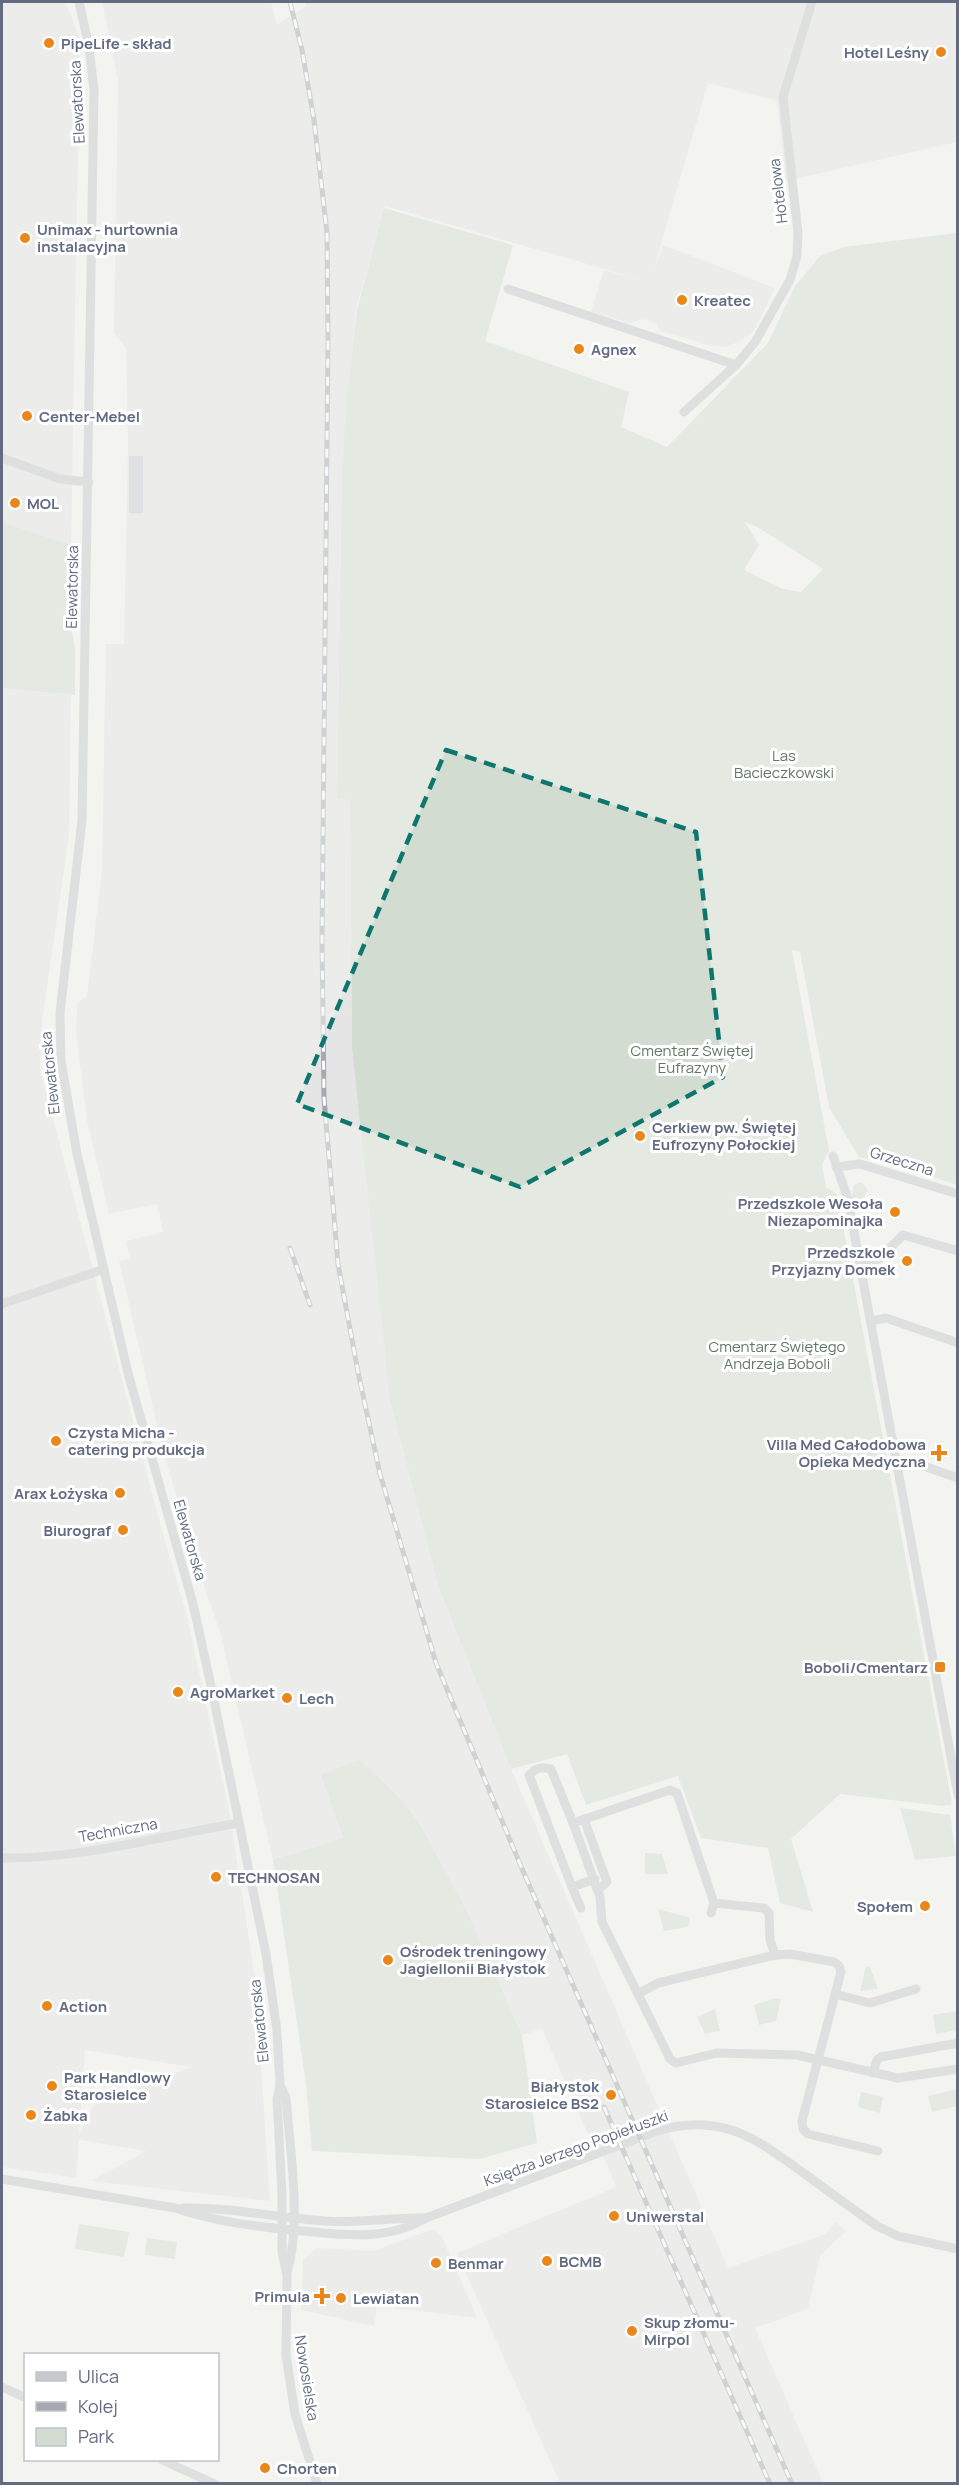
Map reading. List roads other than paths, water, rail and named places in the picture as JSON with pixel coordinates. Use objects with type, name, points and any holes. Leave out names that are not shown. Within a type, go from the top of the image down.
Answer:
[{"type":"street","name":"Elewatorska","points":[[79,2],[89,47],[94,90],[89,482],[82,820],[60,1022],[61,1061],[66,1102],[142,1428],[199,1628],[268,1965],[275,2009],[280,2085],[277,2099],[282,2229]]},
{"type":"street","name":"Hotelowa","points":[[684,412],[736,364],[755,342],[790,280],[797,256],[798,233],[783,97],[812,2]]},
{"type":"street","points":[[508,289],[736,364]]},
{"type":"street","points":[[2,458],[60,479],[89,482]]},
{"type":"street","points":[[833,1156],[848,1199],[957,1795]]},
{"type":"street","name":"Grzeczna","points":[[836,1167],[860,1164],[957,1194]]},
{"type":"street","points":[[860,1265],[879,1259],[903,1235],[957,1251]]},
{"type":"street","points":[[2,1304],[104,1269]]},
{"type":"street","points":[[870,1321],[886,1318],[957,1343]]},
{"type":"street","points":[[897,1462],[912,1462],[957,1478]]},
{"type":"street","points":[[580,1908],[530,1775],[534,1769],[544,1767],[551,1769],[595,1879],[602,1922],[670,2059],[676,2063],[717,2053],[797,2055],[873,2073],[907,2078],[957,2069]]},
{"type":"street","points":[[573,1823],[670,1790],[677,1793],[714,1903],[711,1913]]},
{"type":"street","points":[[584,1819],[607,1882],[598,1890]]},
{"type":"street","name":"Techniczna","points":[[2,1858],[88,1851],[239,1823]]},
{"type":"street","points":[[572,1887],[595,1879]]},
{"type":"street","points":[[714,1903],[764,1908],[769,1912],[770,1940],[775,1955]]},
{"type":"street","points":[[638,1994],[658,1983],[775,1955],[790,1954],[834,1962],[839,1966],[841,1972],[802,2121],[803,2129],[808,2134],[878,2151]]},
{"type":"street","points":[[835,1994],[870,2002],[916,1989]]},
{"type":"street","points":[[873,2073],[877,2060],[881,2056],[957,2043]]},
{"type":"street","name":"Elewatorska","points":[[280,2085],[286,2098],[293,2230]]},
{"type":"street","name":"Księdza Jerzego Popiełuszki","points":[[2,2179],[175,2208],[202,2217],[334,2236],[371,2235],[415,2224],[657,2131],[690,2125],[716,2126],[751,2137],[877,2226],[898,2236],[957,2249]]},
{"type":"street","name":"Księdza Jerzego Popiełuszki","points":[[175,2208],[225,2208],[294,2218],[360,2222],[400,2217],[426,2218]]},
{"type":"street","name":"Nowosielska","points":[[282,2229],[282,2252],[286,2275],[285,2326],[292,2399],[317,2483]]},
{"type":"street","name":"Nowosielska","points":[[286,2275],[293,2254],[293,2230]]},
{"type":"street","points":[[2,2387],[24,2397]]},
{"type":"street","points":[[164,2461],[215,2484]]},
{"type":"railway","points":[[290,2],[302,50],[314,120],[327,233],[322,939],[324,1098],[338,1264],[358,1372],[380,1474],[436,1663],[523,1871],[792,2484]]},
{"type":"railway","points":[[290,1248],[310,1305]]},
{"type":"railway","points":[[604,2107],[770,2484]]},
{"type":"place","name":"PipeLife - skład","points":[[49,43]]},
{"type":"place","name":"Hotel Leśny","points":[[941,52]]},
{"type":"place","name":"Unimax - hurtownia instalacyjna","points":[[25,238]]},
{"type":"place","name":"Kreatec","points":[[682,300]]},
{"type":"place","name":"Agnex","points":[[579,349]]},
{"type":"place","name":"Center-Mebel","points":[[27,416]]},
{"type":"place","name":"MOL","points":[[15,503]]},
{"type":"place","name":"Cerkiew pw. Świętej Eufrozyny Połockiej","points":[[640,1136]]},
{"type":"place","name":"Przedszkole Wesoła Niezapominajka","points":[[895,1212]]},
{"type":"place","name":"Przedszkole Przyjazny Domek","points":[[907,1261]]},
{"type":"place","name":"Czysta Micha - catering produkcja","points":[[56,1441]]},
{"type":"place","name":"Villa Med Całodobowa Opieka Medyczna","points":[[939,1453]]},
{"type":"place","name":"Arax Łożyska","points":[[120,1493]]},
{"type":"place","name":"Biurograf","points":[[123,1530]]},
{"type":"place","name":"Boboli/Cmentarz","points":[[940,1667]]},
{"type":"place","name":"AgroMarket","points":[[178,1692]]},
{"type":"place","name":"Lech","points":[[287,1698]]},
{"type":"place","name":"TECHNOSAN","points":[[216,1877]]},
{"type":"place","name":"Społem","points":[[925,1906]]},
{"type":"place","name":"Ośrodek treningowy Jagiellonii Białystok","points":[[388,1960]]},
{"type":"place","name":"Action","points":[[47,2006]]},
{"type":"place","name":"Park Handlowy Starosielce","points":[[52,2086]]},
{"type":"place","name":"Białystok Starosielce BS2","points":[[611,2095]]},
{"type":"place","name":"Żabka","points":[[31,2115]]},
{"type":"place","name":"Uniwerstal","points":[[614,2216]]},
{"type":"place","name":"BCMB","points":[[547,2261]]},
{"type":"place","name":"Benmar","points":[[436,2263]]},
{"type":"place","name":"Primula","points":[[322,2296]]},
{"type":"place","name":"Lewiatan","points":[[341,2298]]},
{"type":"place","name":"Skup złomu- Mirpol","points":[[632,2331]]},
{"type":"place","name":"Chorten","points":[[265,2468]]},
{"type":"park label","name":"Las Bacieczkowski","points":[[784,764]]},
{"type":"park label","name":"Cmentarz Świętej Eufrazyny","points":[[692,1058]]},
{"type":"park label","name":"Cmentarz Świętego Andrzeja Boboli","points":[[777,1354]]}]
